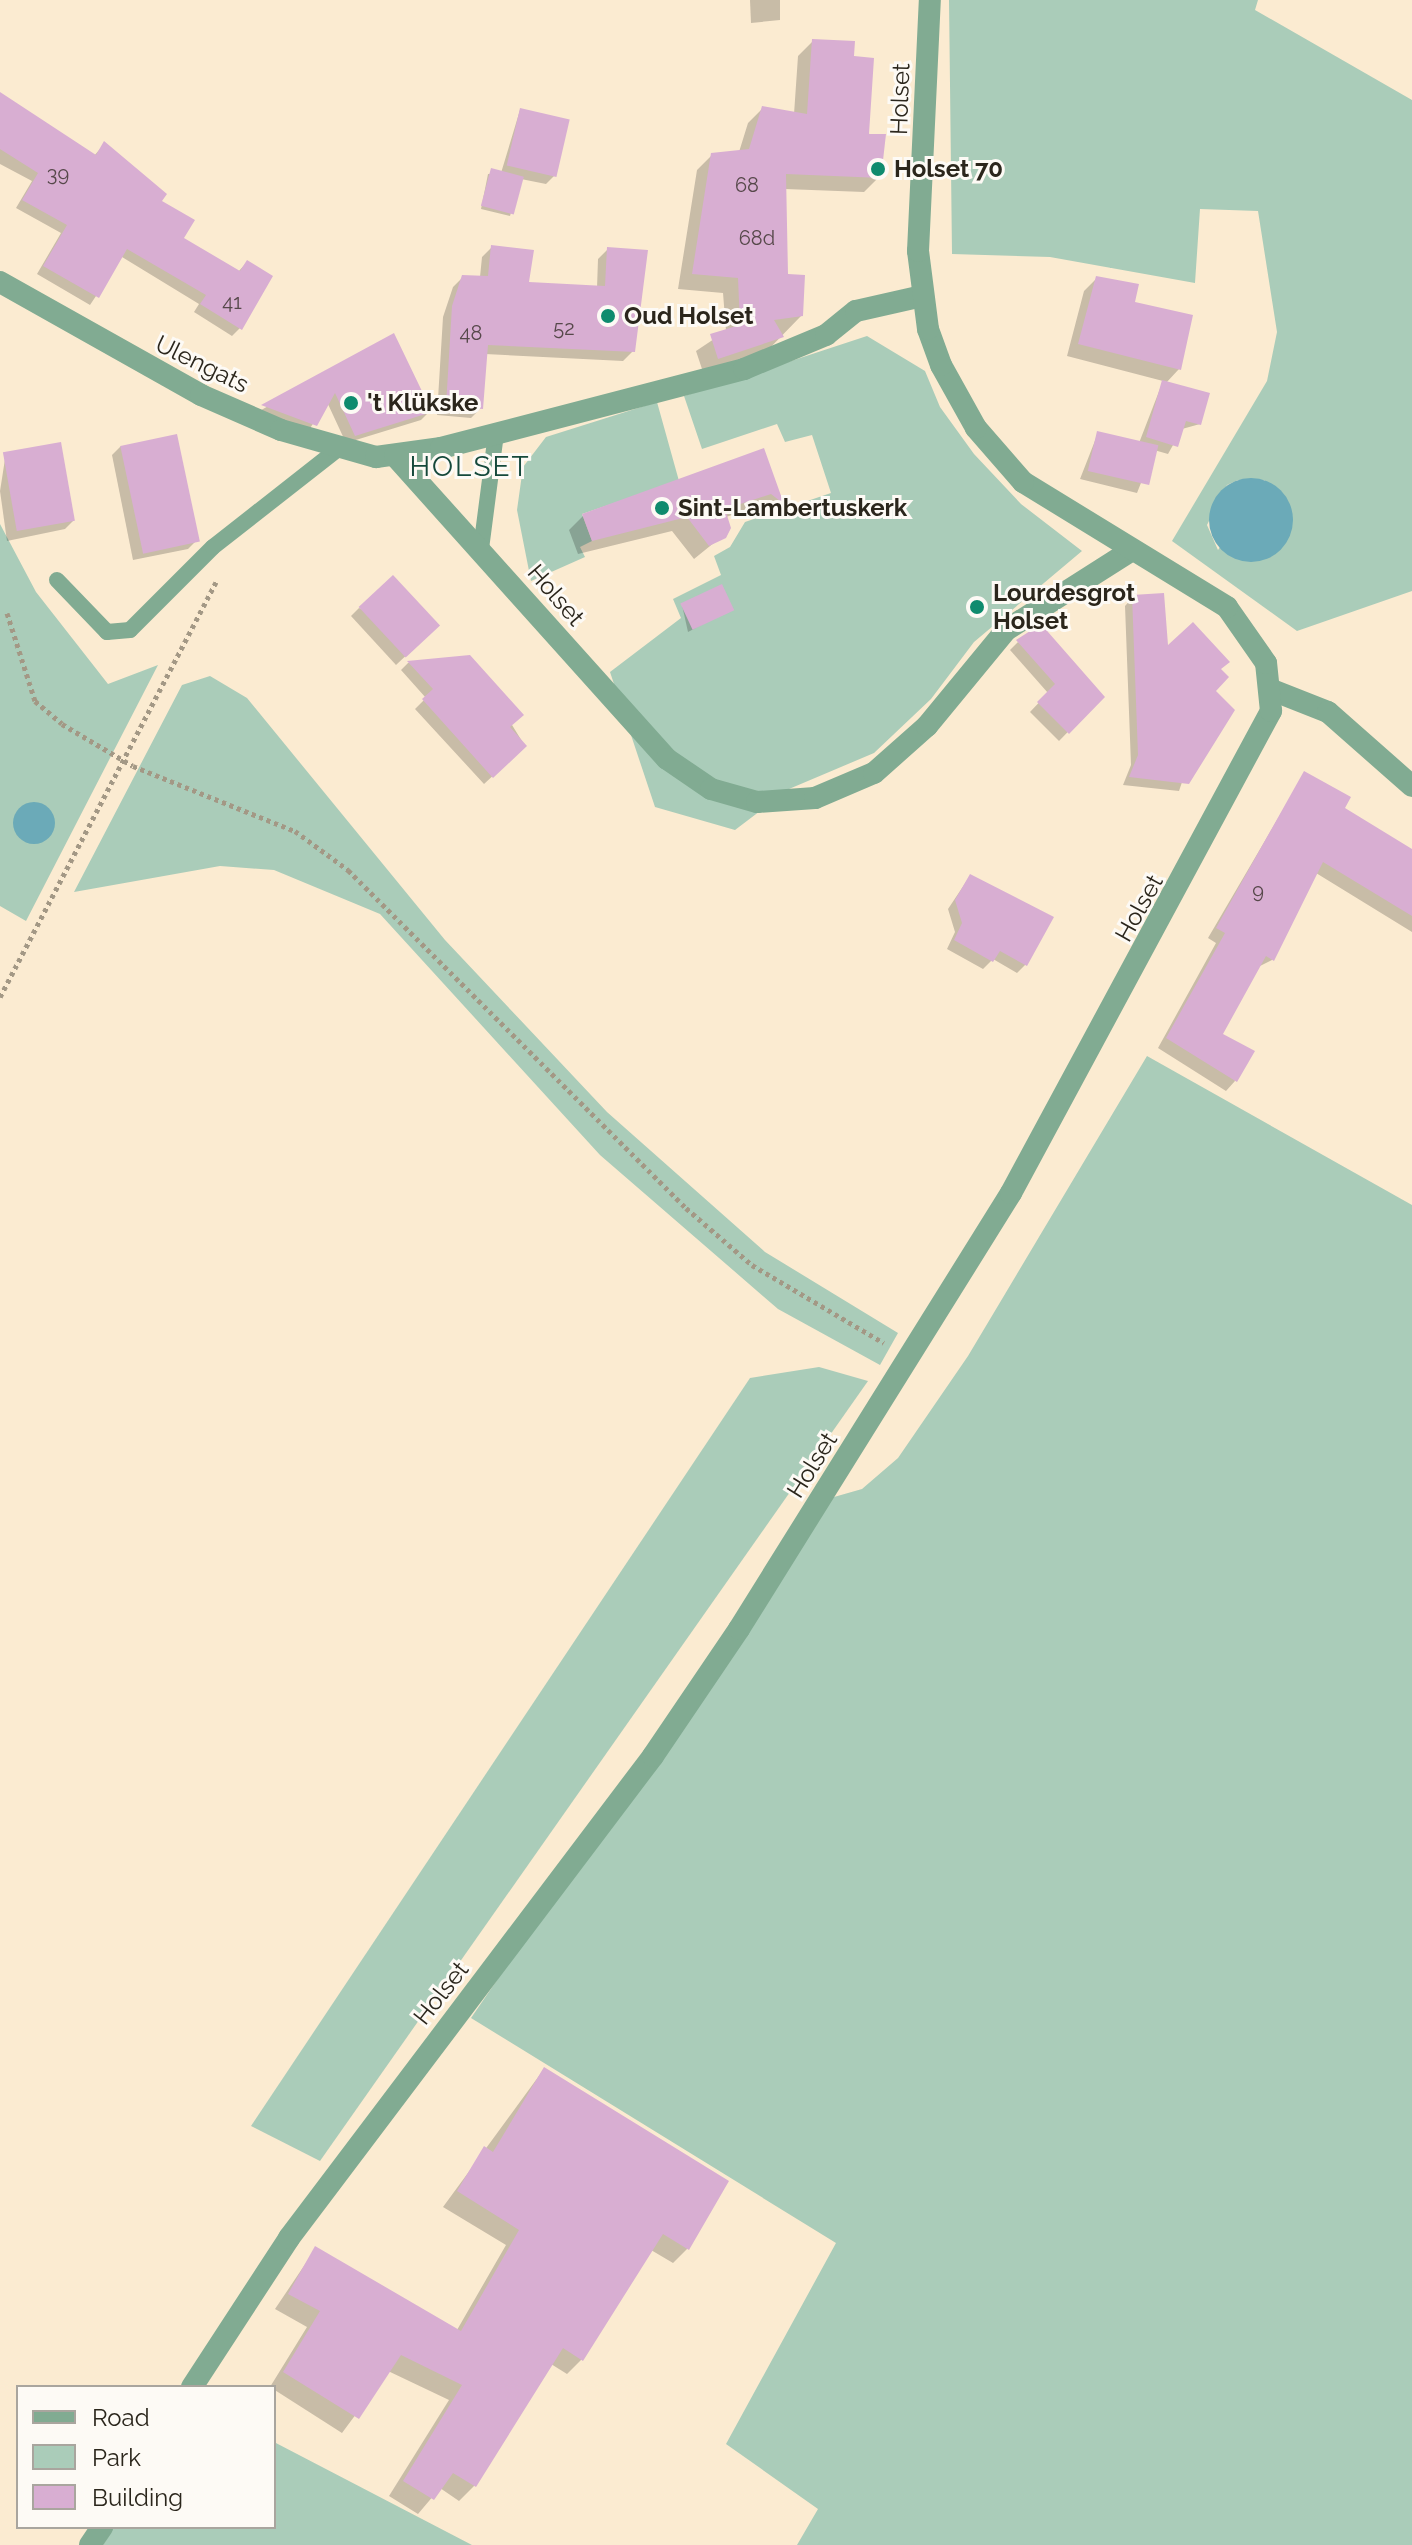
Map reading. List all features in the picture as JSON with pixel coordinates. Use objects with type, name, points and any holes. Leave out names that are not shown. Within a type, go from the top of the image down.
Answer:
[{"type":"street","name":"Holset","points":[[193,2385],[289,2238],[653,1756],[910,1356],[1083,1068],[1255,752],[1272,690],[1256,643],[1227,607],[1023,482],[976,428],[941,365],[922,296],[919,191],[930,0]]},
{"type":"street","name":"Ulengats","points":[[0,282],[201,395],[338,449],[395,456]]},
{"type":"street","points":[[395,456],[496,434],[744,369],[826,335],[856,311],[922,296]]},
{"type":"street","name":"Holset","points":[[395,456],[667,759],[711,789],[773,803],[835,792],[874,773],[927,726],[1006,630],[1132,550]]},
{"type":"street","points":[[1272,690],[1328,712],[1412,786]]},
{"type":"lane","points":[[481,549],[496,434]]},
{"type":"lane","points":[[57,580],[107,632],[130,630],[213,547],[338,449]]},
{"type":"path","points":[[0,997],[221,573]]},
{"type":"path","points":[[7,613],[35,701],[123,761],[295,831],[439,955],[600,1124],[752,1265],[910,1356]]},
{"type":"green space","points":[[949,0],[1258,0],[1255,10],[1412,100],[1412,591],[1297,631],[1172,541],[1267,381],[1277,332],[1258,211],[1200,209],[1195,283],[1050,257],[952,254]],"holes":[[[1238,480],[1265,480],[1218,550],[1207,525],[1227,485]]]},
{"type":"green space","points":[[867,336],[925,371],[940,407],[974,454],[1021,504],[1082,551],[974,642],[931,699],[874,753],[789,789],[735,830],[655,807],[610,672],[681,618],[673,599],[721,575],[714,556],[730,547],[745,522],[831,493],[812,435],[785,442],[777,424],[702,449],[684,396]]},
{"type":"green space","points":[[657,402],[679,481],[582,514],[592,541],[580,547],[585,557],[531,581],[517,510],[523,467],[546,437]]},
{"type":"green space","points":[[0,524],[36,592],[108,684],[158,665],[26,921],[0,906]]},
{"type":"green space","points":[[210,676],[247,698],[445,940],[607,1112],[765,1252],[898,1333],[880,1365],[778,1309],[600,1155],[380,914],[274,870],[220,866],[74,892],[182,685]]},
{"type":"green space","points":[[1147,1056],[1412,1205],[1412,2545],[797,2545],[818,2509],[726,2444],[836,2243],[471,2018],[827,1499],[862,1489],[898,1458],[968,1356]]},
{"type":"green space","points":[[819,1367],[868,1381],[320,2161],[251,2126],[750,1378]]},
{"type":"green space","points":[[276,2443],[472,2545],[103,2545],[113,2529],[276,2529]]},
{"type":"water","points":[[1243,478],[1259,478],[1275,485],[1286,496],[1293,520],[1290,536],[1281,550],[1259,562],[1243,562],[1227,555],[1216,544],[1209,528],[1209,512],[1216,496],[1227,485]]},
{"type":"water","points":[[34,802],[49,808],[55,823],[49,838],[34,844],[19,838],[13,823],[19,808]]},
{"type":"building","points":[[812,39],[855,41],[854,56],[874,58],[869,134],[886,134],[881,178],[786,174],[788,274],[805,275],[803,316],[774,320],[784,337],[718,359],[710,334],[740,325],[738,278],[692,274],[711,153],[749,149],[762,106],[807,114]]},
{"type":"building","points":[[0,92],[96,155],[104,141],[167,194],[162,201],[195,220],[184,238],[240,271],[247,260],[273,276],[242,330],[200,304],[206,295],[127,249],[99,298],[43,266],[67,225],[22,200],[38,173],[0,149]]},
{"type":"building","points":[[520,108],[570,119],[556,177],[507,165]]},
{"type":"building","points":[[491,168],[524,177],[514,214],[481,206]]},
{"type":"building","points":[[491,245],[534,250],[529,282],[605,286],[607,247],[648,250],[635,352],[488,345],[483,409],[446,406],[452,306],[462,275],[488,276]]},
{"type":"building","points":[[1096,276],[1139,284],[1135,302],[1193,315],[1181,370],[1078,344]]},
{"type":"building","points":[[394,333],[432,412],[355,436],[335,393],[317,426],[261,405]]},
{"type":"building","points":[[1162,380],[1210,393],[1201,425],[1186,421],[1178,447],[1146,437]]},
{"type":"building","points":[[1097,431],[1158,445],[1149,485],[1088,471]]},
{"type":"building","points":[[177,434],[200,542],[143,554],[120,446]]},
{"type":"building","points":[[61,442],[75,521],[17,531],[3,452]]},
{"type":"building","name":"Sint-Lambertuskerk","points":[[764,448],[784,504],[771,494],[725,509],[731,528],[726,538],[709,546],[687,517],[592,541],[582,514]]},
{"type":"building","points":[[393,575],[440,625],[406,658],[359,607]]},
{"type":"building","points":[[722,584],[734,610],[693,630],[680,603]]},
{"type":"building","points":[[1164,593],[1168,645],[1193,622],[1230,662],[1221,669],[1229,677],[1216,691],[1235,710],[1189,784],[1129,777],[1138,755],[1132,595]]},
{"type":"building","points":[[1041,624],[1105,697],[1069,734],[1037,702],[1055,684],[1016,640]]},
{"type":"building","points":[[470,655],[524,715],[510,727],[527,746],[493,778],[422,699],[433,689],[407,661]]},
{"type":"building","points":[[1304,771],[1351,797],[1345,808],[1412,849],[1412,916],[1323,862],[1274,961],[1266,956],[1223,1034],[1255,1051],[1237,1082],[1166,1038],[1225,933],[1216,928]]},
{"type":"building","points":[[970,874],[1054,917],[1027,966],[1000,951],[993,962],[954,940],[962,923],[955,900]]},
{"type":"building","points":[[544,2067],[729,2181],[689,2250],[663,2234],[583,2361],[563,2348],[476,2487],[453,2473],[434,2500],[403,2481],[462,2385],[401,2355],[359,2419],[283,2372],[320,2311],[288,2294],[315,2246],[461,2331],[519,2230],[457,2191],[484,2146],[493,2152]]},
{"type":"place","name":"Holset 70","points":[[878,169]]},
{"type":"place","name":"Oud Holset","points":[[608,316]]},
{"type":"place","name":"'t Klükske","points":[[351,403]]},
{"type":"place","name":"Sint-Lambertuskerk","points":[[662,508]]},
{"type":"place","name":"Lourdesgrot Holset","points":[[977,607]]},
{"type":"district","name":"HOLSET","points":[[470,467]]}]
